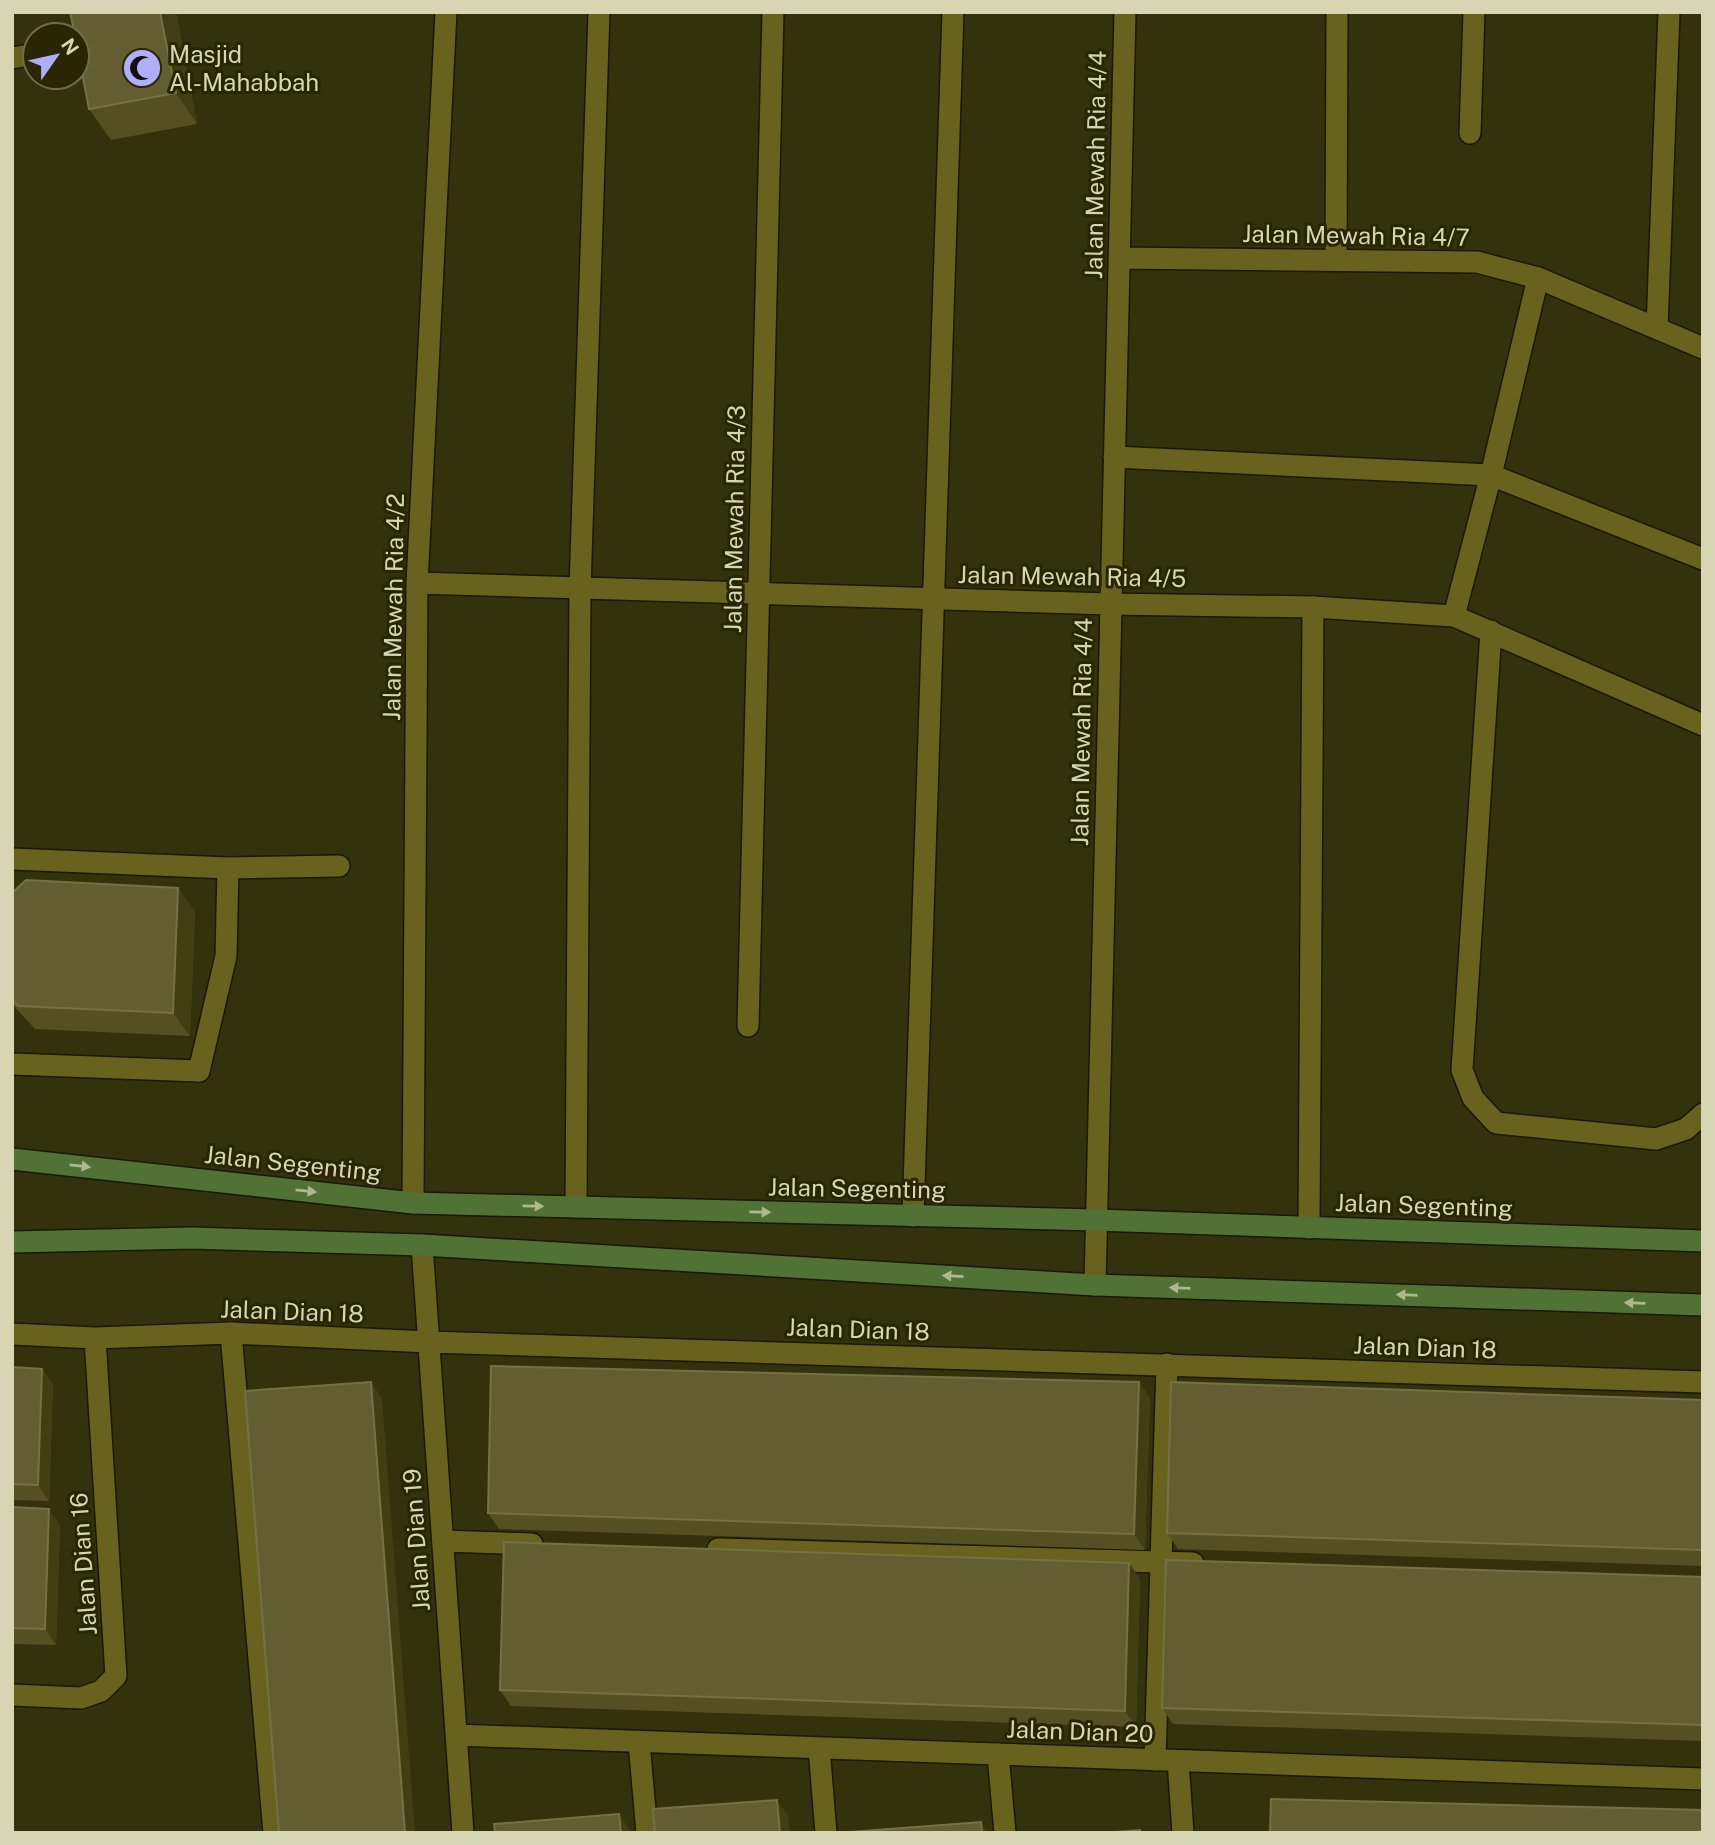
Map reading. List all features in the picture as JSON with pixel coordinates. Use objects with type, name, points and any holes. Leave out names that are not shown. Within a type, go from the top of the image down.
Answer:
[{"type":"street","name":"Jalan Mewah Ria 4/2","points":[[413,1203],[417,583],[446,12]]},
{"type":"street","points":[[576,1207],[580,588],[599,12]]},
{"type":"street","name":"Jalan Mewah Ria 4/3","points":[[748,1026],[773,12]]},
{"type":"street","points":[[913,1216],[953,12]]},
{"type":"street","name":"Jalan Mewah Ria 4/4","points":[[1095,1285],[1125,12]]},
{"type":"street","points":[[1336,260],[1337,12]]},
{"type":"street","points":[[1470,133],[1474,12]]},
{"type":"street","points":[[1657,328],[1670,12]]},
{"type":"street","name":"Jalan Mewah Ria 4/7","points":[[1119,258],[1477,262],[1538,278],[1703,348]]},
{"type":"street","points":[[1454,616],[1492,475],[1538,278]]},
{"type":"street","points":[[1114,457],[1492,475],[1703,559]]},
{"type":"street","name":"Jalan Mewah Ria 4/5","points":[[417,583],[1110,604],[1313,607],[1454,616],[1703,725]]},
{"type":"street","points":[[1309,1228],[1313,607]]},
{"type":"street","points":[[1491,631],[1462,1070],[1473,1098],[1496,1123],[1656,1139],[1686,1129],[1703,1114]]},
{"type":"street","points":[[12,859],[228,868],[339,866]]},
{"type":"street","points":[[12,1064],[199,1071],[226,956],[228,868]]},
{"type":"street","name":"Jalan Segenting","points":[[12,1159],[413,1203],[1096,1220],[1703,1241]]},
{"type":"street","points":[[12,1242],[192,1238],[422,1245],[1095,1285],[1703,1305]]},
{"type":"street","name":"Jalan Dian 19","points":[[422,1245],[463,1833]]},
{"type":"street","points":[[230,1333],[274,1833]]},
{"type":"street","name":"Jalan Dian 18","points":[[12,1334],[94,1338],[230,1333],[429,1342],[1703,1382]]},
{"type":"street","name":"Jalan Dian 16","points":[[12,1695],[81,1698],[101,1691],[116,1675],[94,1338]]},
{"type":"street","points":[[1155,1760],[1167,1364]]},
{"type":"street","points":[[443,1541],[553,1545]]},
{"type":"street","points":[[691,1549],[1217,1564]]},
{"type":"street","name":"Jalan Dian 20","points":[[456,1735],[1703,1779]]},
{"type":"street","points":[[639,1742],[647,1833]]},
{"type":"street","points":[[819,1748],[826,1833]]},
{"type":"street","points":[[998,1754],[1004,1833]]},
{"type":"street","points":[[1178,1760],[1183,1833]]},
{"type":"building","name":"Masjid Al-Mahabbah","points":[[70,12],[160,12],[176,93],[89,109],[86,91],[91,91],[91,21],[72,21]]},
{"type":"building","points":[[26,880],[178,888],[173,1013],[18,1006],[12,999],[12,893]]},
{"type":"building","points":[[491,1366],[1139,1382],[1134,1534],[488,1513]]},
{"type":"building","points":[[12,1367],[42,1369],[38,1485],[12,1484]]},
{"type":"building","points":[[371,1382],[405,1833],[279,1833],[245,1391]]},
{"type":"building","points":[[1171,1382],[1703,1400],[1703,1550],[1167,1533]]},
{"type":"building","points":[[12,1507],[49,1509],[45,1629],[12,1628]]},
{"type":"building","points":[[504,1542],[1129,1563],[1125,1711],[500,1690]]},
{"type":"building","points":[[1166,1560],[1703,1577],[1703,1725],[1162,1708]]},
{"type":"building","points":[[1271,1799],[1703,1810],[1703,1833],[1270,1833]]},
{"type":"building","points":[[777,1800],[780,1833],[655,1833],[653,1809]]},
{"type":"building","points":[[619,1814],[621,1833],[495,1833],[494,1824]]},
{"type":"building","points":[[981,1822],[982,1833],[850,1833],[850,1832]]},
{"type":"building","points":[[1140,1830],[1140,1833],[1102,1833]]},
{"type":"place","name":"Masjid Al-Mahabbah","points":[[142,68]]}]
